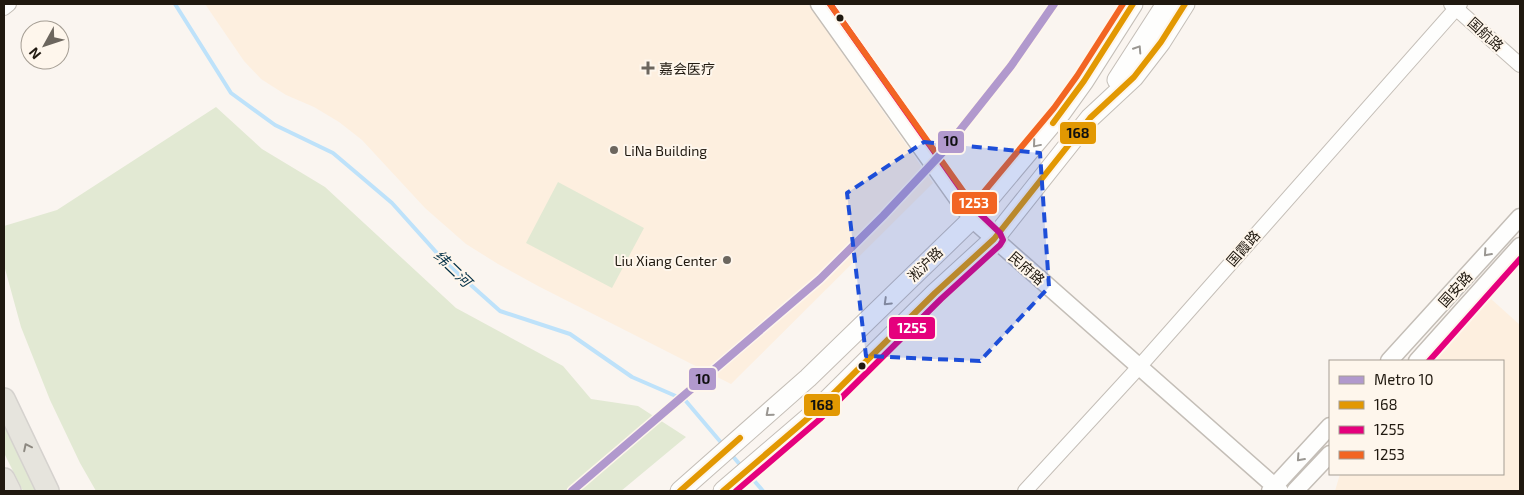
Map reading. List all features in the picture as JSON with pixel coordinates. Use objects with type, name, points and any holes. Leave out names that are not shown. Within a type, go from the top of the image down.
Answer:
[{"type":"main road","name":"淞沪路","points":[[680,491],[808,378],[972,219],[1061,113],[1084,81],[1133,4]]},
{"type":"main road","points":[[1061,113],[1101,67],[1144,4]]},
{"type":"main road","points":[[1090,118],[1123,73],[1166,4]]},
{"type":"main road","name":"淞沪路","points":[[728,487],[814,413],[935,293],[994,239],[1090,118],[1134,76],[1161,42],[1185,4]]},
{"type":"main road","points":[[4,400],[48,491]]},
{"type":"main road","points":[[4,479],[10,491]]},
{"type":"street","points":[[4,8],[9,4]]},
{"type":"street","name":"民府路","points":[[819,4],[972,219],[1275,490]]},
{"type":"street","name":"国航路","points":[[1456,5],[1520,65]]},
{"type":"street","name":"国霞路","points":[[1025,491],[1139,367],[1456,5]]},
{"type":"street","name":"国安路","points":[[1390,360],[1520,217]]},
{"type":"street","name":"国安路","points":[[1418,360],[1520,246]]},
{"type":"street","points":[[1275,490],[1329,427]]},
{"type":"street","points":[[1296,491],[1329,455]]},
{"type":"highlighted area","points":[[924,142],[1040,153],[1049,287],[980,361],[866,356],[847,193]]},
{"type":"shaded area","points":[[205,4],[808,4],[933,183],[731,384],[538,286],[466,244],[425,208],[362,140],[339,122],[314,107],[286,95],[261,79],[244,61]]},
{"type":"shaded area","points":[[1490,298],[1520,325],[1520,491],[1335,491],[1340,475],[1504,475],[1504,360],[1436,360]]},
{"type":"green space","points":[[216,107],[262,149],[325,187],[456,308],[563,366],[591,399],[638,406],[686,437],[621,491],[96,491],[80,463],[50,400],[21,327],[4,265],[4,226],[57,210]]},
{"type":"green space","points":[[558,182],[644,228],[612,288],[526,243]]},
{"type":"green space","points":[[4,424],[37,491],[23,491],[4,453]]},
{"type":"waterway","name":"纬二河","points":[[175,4],[231,93],[275,125],[333,153],[392,203],[445,262],[500,311],[570,334],[632,377],[685,400],[724,446]]},
{"type":"waterway","name":"纬二河","points":[[730,453],[742,467]]},
{"type":"waterway","name":"纬二河","points":[[750,476],[763,491]]},
{"type":"metro line","name":"10","points":[[572,491],[820,279],[883,216],[942,153],[1011,66],[1054,4]]},
{"type":"transit line","name":"1255","points":[[736,491],[820,419],[1003,240],[1000,233],[979,213],[967,198],[830,4]]},
{"type":"transit line","name":"1253","points":[[830,4],[973,205],[1054,108],[1123,4]]},
{"type":"transit line","name":"168","points":[[1053,123],[1084,81],[1133,4]]},
{"type":"transit line","name":"168","points":[[723,491],[814,413],[935,293],[994,239],[1090,118],[1134,77],[1161,42],[1185,4]]},
{"type":"transit line","name":"1255","points":[[1430,360],[1520,259]]},
{"type":"transit line","name":"168","points":[[680,491],[740,438]]},
{"type":"place","name":"嘉会医疗","points":[[648,68]]},
{"type":"place","name":"LiNa Building","points":[[614,150]]},
{"type":"place","name":"Liu Xiang Center","points":[[727,260]]}]
